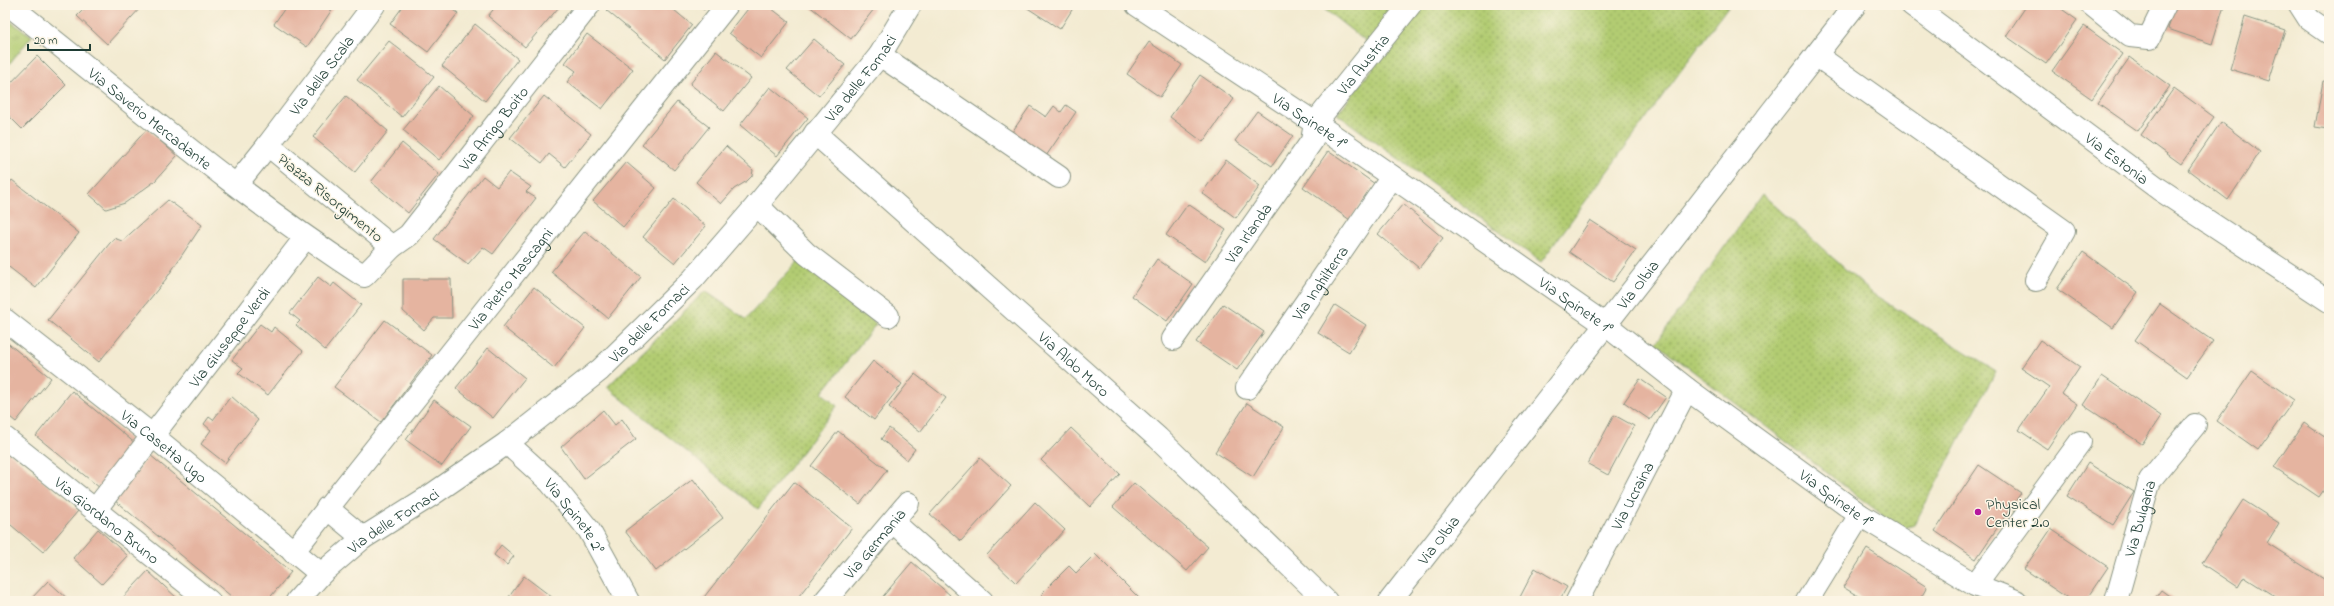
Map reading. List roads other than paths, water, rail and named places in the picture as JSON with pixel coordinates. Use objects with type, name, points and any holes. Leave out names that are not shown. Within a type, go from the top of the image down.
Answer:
[{"type":"street","name":"Via Saverio Mercadante","points":[[9,5],[236,185]]},
{"type":"street","name":"Via della Scala","points":[[268,145],[374,5]]},
{"type":"street","name":"Via Arrigo Boito","points":[[392,246],[409,235],[589,5]]},
{"type":"street","name":"Via Pietro Mascagni","points":[[293,552],[727,5]]},
{"type":"street","name":"Via delle Fornaci","points":[[297,601],[321,574],[363,538],[507,443],[600,370],[693,279],[756,205],[880,55],[910,5]]},
{"type":"street","name":"Via Spinete 1°","points":[[1137,5],[1315,123],[1606,325],[1687,389],[1860,515],[1975,584],[2016,601]]},
{"type":"street","name":"Via Austria","points":[[1315,123],[1410,5]]},
{"type":"street","name":"Via Olbia","points":[[1390,601],[1855,5]]},
{"type":"street","name":"Via Estonia","points":[[1912,5],[2159,189],[2329,301]]},
{"type":"street","points":[[2092,5],[2130,36],[2149,38],[2165,5]]},
{"type":"street","points":[[2307,10],[2329,33]]},
{"type":"street","points":[[880,55],[1059,177]]},
{"type":"street","points":[[1816,55],[2064,231],[2036,280]]},
{"type":"street","name":"Via Irlanda","points":[[1173,339],[1312,141],[1315,123]]},
{"type":"street","name":"Via Aldo Moro","points":[[815,133],[1158,438],[1326,601]]},
{"type":"street","name":"Piazza Risorgimento","points":[[268,145],[392,246],[364,276],[305,238],[236,185],[268,145]]},
{"type":"street","name":"Via Inghilterra","points":[[1247,388],[1392,177]]},
{"type":"street","points":[[756,205],[807,254],[888,316]]},
{"type":"street","name":"Via Giuseppe Verdi","points":[[95,510],[305,238]]},
{"type":"street","name":"Via Casetta Ugo","points":[[5,320],[153,436],[321,574]]},
{"type":"street","name":"Via Ucraina","points":[[1576,601],[1687,389]]},
{"type":"street","name":"Via Bulgaria","points":[[2116,601],[2150,480],[2195,425]]},
{"type":"street","name":"Via Giordano Bruno","points":[[5,438],[209,601]]},
{"type":"street","points":[[1975,584],[2080,442]]},
{"type":"street","name":"Via Spinete 2°","points":[[507,443],[550,482],[589,530],[628,601]]},
{"type":"street","name":"Via Germania","points":[[825,601],[908,503]]},
{"type":"street","points":[[327,508],[363,538]]},
{"type":"street","points":[[1807,601],[1860,515]]},
{"type":"street","points":[[893,522],[982,601]]},
{"type":"place","name":"Physical Center 2.0","points":[[1978,512]]}]
